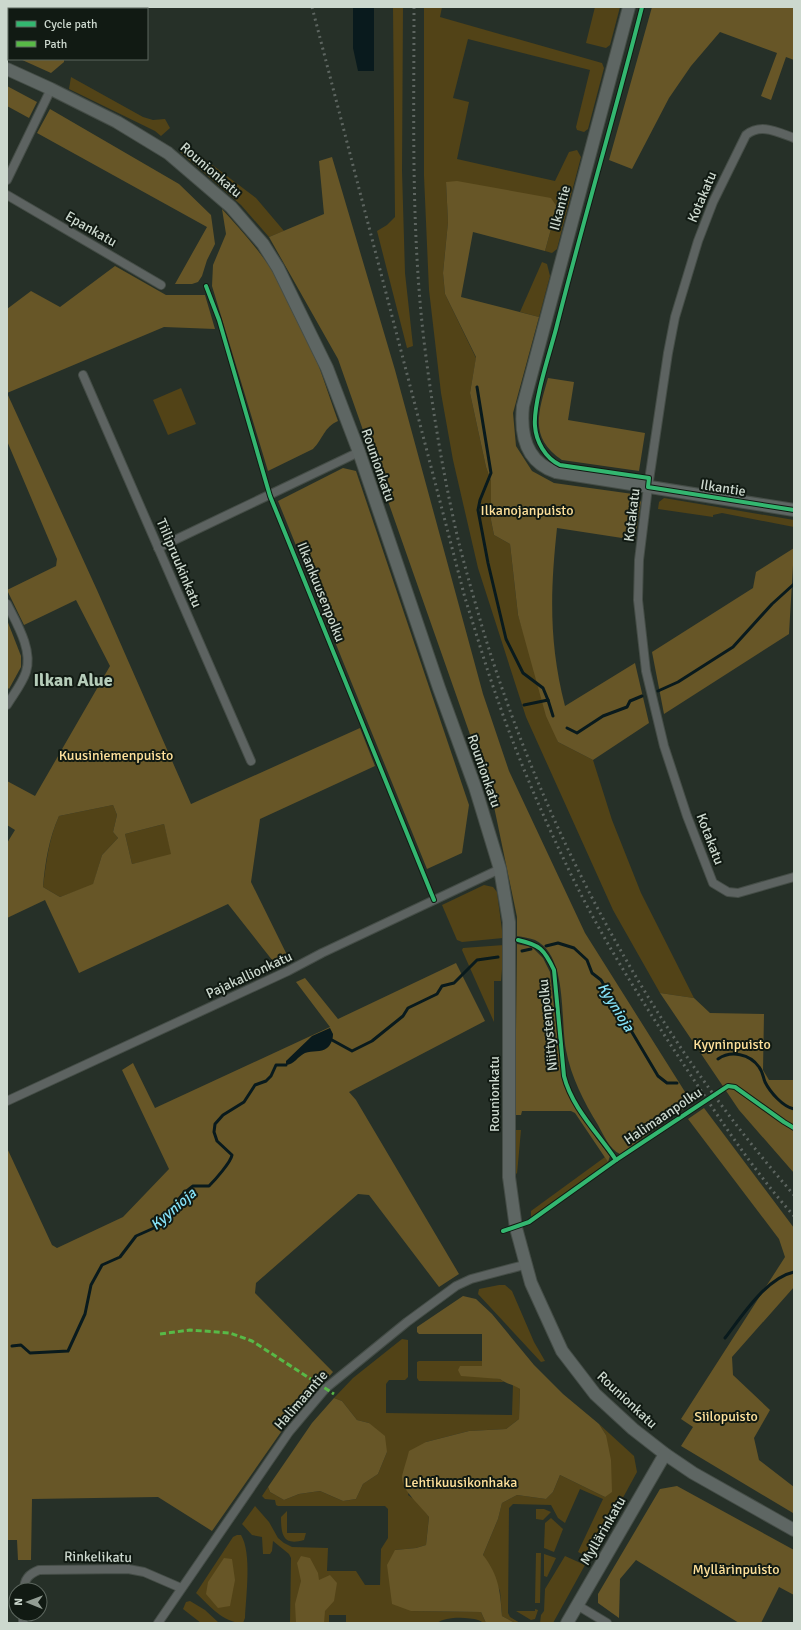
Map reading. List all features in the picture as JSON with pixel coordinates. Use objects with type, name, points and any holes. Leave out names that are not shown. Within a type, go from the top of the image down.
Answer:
[{"type":"main road","name":"Ilkantie","points":[[629,7],[523,406],[523,438],[528,448],[547,469],[648,487],[794,510]]},
{"type":"main road","name":"Rounionkatu","points":[[7,69],[117,122],[168,153],[232,207],[259,239],[278,268],[327,368],[359,452],[436,680],[475,786],[500,869],[509,922],[509,1177],[511,1204],[524,1265],[547,1322],[562,1350],[582,1378],[595,1394],[627,1424],[665,1454],[693,1473],[794,1530]]},
{"type":"main road","name":"Myllärinkatu","points":[[567,1623],[665,1454]]},
{"type":"street","points":[[7,180],[51,89]]},
{"type":"street","name":"Kotakatu","points":[[794,138],[762,128],[753,129],[746,134],[713,202],[698,241],[676,317],[668,353],[648,487],[639,560],[638,600],[646,671],[664,746],[687,816],[713,883],[728,892],[738,892],[794,877]]},
{"type":"street","name":"Epankatu","points":[[7,195],[161,285]]},
{"type":"street","name":"Tiilipruukinkatu","points":[[83,375],[251,761]]},
{"type":"street","points":[[158,548],[359,452]]},
{"type":"street","points":[[7,604],[26,648],[28,661],[26,674],[7,705]]},
{"type":"street","name":"Pajakallionkatu","points":[[7,1101],[288,972],[322,953],[500,869]]},
{"type":"street","name":"Halimaantie","points":[[158,1623],[289,1432],[326,1388],[407,1322],[456,1286],[471,1279],[524,1265]]},
{"type":"street","name":"Rinkelikatu","points":[[25,1582],[29,1574],[39,1570],[128,1569],[144,1572],[182,1588]]},
{"type":"street","points":[[577,1605],[607,1623]]},
{"type":"shaded area","points":[[353,7],[374,7],[374,71],[358,71],[353,48]]},
{"type":"shaded area","points":[[393,7],[403,7],[402,171],[405,273],[413,346],[407,348],[377,231],[387,225],[395,217]]},
{"type":"shaded area","points":[[424,7],[442,7],[440,17],[602,63],[604,68],[588,129],[584,132],[577,130],[576,127],[590,70],[468,39],[453,98],[469,102],[457,159],[555,181],[569,152],[577,150],[581,157],[557,249],[552,253],[545,251],[557,207],[446,182],[448,222],[443,273],[445,294],[476,358],[470,393],[486,467],[491,481],[491,520],[494,535],[510,544],[518,615],[558,742],[593,760],[612,820],[641,893],[694,998],[660,993],[613,910],[526,717],[478,568],[453,460],[441,393],[429,290],[424,176]]},
{"type":"shaded area","points":[[595,7],[620,7],[610,45],[606,48],[586,43]]},
{"type":"shaded area","points":[[71,77],[143,117],[153,120],[165,119],[170,128],[161,136],[155,131],[69,89]]},
{"type":"shaded area","points":[[186,145],[256,198],[284,231],[269,237],[241,205],[180,152]]},
{"type":"shaded area","points":[[542,262],[547,264],[550,276],[539,317],[520,312]]},
{"type":"shaded area","points":[[181,388],[196,424],[168,435],[153,400]]},
{"type":"shaded area","points":[[664,498],[794,520],[794,527],[722,513],[713,515],[713,517],[658,509],[659,502]]},
{"type":"shaded area","points":[[113,805],[117,815],[113,832],[118,838],[102,855],[93,885],[60,897],[43,887],[50,842],[59,816]]},
{"type":"shaded area","points":[[164,824],[172,855],[132,864],[125,834]]},
{"type":"shaded area","points":[[484,885],[493,887],[497,892],[503,938],[462,942],[457,940],[442,905]]},
{"type":"shaded area","points":[[504,945],[501,981],[494,981],[494,1022],[462,950],[463,948]]},
{"type":"shaded area","points":[[330,1028],[333,1038],[331,1044],[325,1050],[305,1053],[291,1064],[286,1065],[286,1061],[312,1036]]},
{"type":"shaded area","points":[[515,1130],[521,1130],[517,1174],[515,1172]]},
{"type":"shaded area","points":[[605,1157],[608,1162],[531,1217],[531,1211]]},
{"type":"shaded area","points":[[505,1285],[512,1291],[534,1342],[545,1361],[541,1362],[478,1294],[479,1289]]},
{"type":"shaded area","points":[[402,1339],[408,1340],[408,1377],[405,1380],[389,1380],[386,1384],[386,1413],[512,1415],[513,1384],[520,1389],[519,1419],[506,1429],[469,1431],[426,1442],[408,1495],[418,1502],[429,1517],[426,1545],[416,1548],[395,1550],[411,1611],[481,1612],[486,1623],[474,1619],[457,1618],[446,1619],[437,1623],[346,1623],[346,1615],[329,1615],[329,1623],[290,1623],[291,1558],[289,1554],[273,1541],[272,1551],[270,1554],[263,1554],[262,1537],[252,1535],[242,1524],[255,1506],[269,1522],[278,1538],[284,1543],[292,1547],[328,1548],[327,1571],[356,1571],[365,1585],[380,1585],[381,1549],[388,1538],[388,1509],[385,1506],[278,1506],[276,1505],[275,1500],[265,1499],[262,1496],[268,1487],[270,1492],[284,1500],[299,1494],[320,1491],[343,1501],[356,1499],[363,1484],[378,1474],[387,1452],[369,1423],[357,1420],[342,1401],[334,1398],[353,1378]]},
{"type":"shaded area","points":[[482,1361],[482,1366],[460,1366],[482,1376],[500,1379],[504,1382],[419,1381],[417,1378],[417,1362]]},
{"type":"shaded area","points":[[599,1424],[634,1456],[637,1472],[590,1558],[578,1552],[603,1499],[580,1489],[565,1523],[558,1518],[551,1505],[513,1504],[509,1508],[508,1613],[510,1617],[520,1623],[515,1623],[502,1616],[500,1591],[483,1555],[498,1519],[502,1503],[517,1495],[546,1499],[553,1492],[560,1475],[605,1497],[606,1435]]},
{"type":"shaded area","points":[[536,1509],[544,1509],[551,1512],[543,1520],[536,1519]]},
{"type":"shaded area","points":[[287,1511],[287,1533],[306,1533],[304,1540],[292,1541],[285,1538],[282,1529],[281,1517]]},
{"type":"shaded area","points":[[551,1518],[563,1529],[554,1552],[544,1548],[545,1523]]},
{"type":"shaded area","points":[[241,1535],[244,1543],[247,1563],[245,1618],[243,1623],[223,1617],[211,1608],[196,1593],[233,1537]]},
{"type":"shaded area","points":[[536,1553],[541,1553],[540,1603],[535,1603]]},
{"type":"shaded area","points":[[544,1554],[556,1558],[547,1577],[544,1576]]},
{"type":"shaded area","points":[[565,1556],[585,1565],[553,1623],[540,1623],[541,1615],[544,1611],[545,1589]]},
{"type":"shaded area","points":[[190,1601],[205,1610],[219,1623],[201,1623],[183,1609],[186,1602]]},
{"type":"shaded area","points":[[535,1609],[538,1610],[535,1619],[531,1620],[516,1611],[535,1611]]},
{"type":"green space","points":[[652,7],[794,7],[794,60],[786,57],[771,100],[761,96],[777,53],[720,32],[691,66],[669,98],[632,169],[609,160]]},
{"type":"green space","points":[[22,60],[64,60],[64,62],[51,73]]},
{"type":"green space","points":[[7,86],[37,102],[29,118],[7,106]]},
{"type":"green space","points":[[50,109],[179,184],[211,215],[215,244],[207,260],[202,276],[198,282],[192,284],[175,284],[207,227],[37,133]]},
{"type":"green space","points":[[332,157],[395,370],[483,694],[509,771],[585,933],[692,1103],[620,1154],[613,1149],[605,1137],[583,1098],[571,1070],[564,1037],[561,989],[553,960],[546,948],[535,940],[517,936],[517,917],[492,797],[338,359],[269,237],[324,214],[319,161]]},
{"type":"green space","name":"Ilkanojanpuisto","points":[[457,181],[551,198],[557,207],[545,251],[473,232],[461,297],[539,317],[513,413],[516,446],[532,471],[554,483],[633,494],[641,502],[635,540],[557,528],[553,574],[552,618],[556,661],[565,706],[635,663],[649,723],[593,760],[558,742],[546,716],[518,615],[510,544],[494,535],[491,520],[491,481],[486,467],[470,393],[476,357],[445,294],[443,273],[448,222],[446,182]]},
{"type":"green space","points":[[222,209],[259,252],[290,299],[310,343],[338,421],[330,426],[313,449],[268,471],[212,286],[213,265],[226,234]]},
{"type":"green space","points":[[115,266],[166,295],[205,295],[215,329],[164,327],[7,393],[7,309],[31,291],[60,307]]},
{"type":"green space","points":[[548,378],[574,382],[568,420],[645,433],[639,471],[562,460],[551,451],[544,442],[540,433],[539,423]]},
{"type":"green space","name":"Kuusiniemenpuisto","points":[[7,393],[97,590],[191,804],[360,728],[375,766],[260,819],[251,882],[289,959],[276,965],[228,904],[79,973],[45,900],[7,918],[7,843],[15,830],[7,825],[7,781],[35,796],[110,666],[76,600],[24,625],[7,590],[56,566],[57,559],[7,441]],"holes":[[[113,805],[117,815],[113,832],[118,838],[102,855],[93,884],[60,897],[43,887],[48,851],[59,816]],[[164,824],[171,854],[132,864],[125,834]]]},
{"type":"green space","points":[[343,468],[356,471],[469,805],[462,853],[427,869],[278,501]]},
{"type":"green space","points":[[794,548],[789,634],[664,714],[652,652],[753,588],[756,572]]},
{"type":"green space","points":[[7,620],[21,656],[21,667],[9,689],[7,687]]},
{"type":"green space","points":[[517,944],[532,947],[543,958],[550,972],[559,1051],[566,1080],[596,1138],[610,1156],[608,1162],[575,1113],[571,1111],[522,1111],[521,1115],[515,1115]]},
{"type":"green space","points":[[456,963],[485,1021],[349,1092],[356,1100],[459,1274],[439,1287],[369,1195],[358,1194],[256,1283],[255,1293],[333,1372],[288,1422],[212,1531],[158,1497],[32,1499],[31,1560],[18,1560],[17,1540],[7,1540],[7,1148],[52,1245],[57,1248],[123,1217],[169,1169],[122,1070],[133,1063],[155,1108],[330,1027],[296,982],[305,978],[338,1019]]},
{"type":"green space","name":"Kyyninpuisto","points":[[660,993],[694,998],[710,1013],[764,1014],[763,1070],[769,1080],[794,1080],[794,1173],[739,1110]]},
{"type":"green space","name":"Siilopuisto","points":[[704,1108],[794,1228],[794,1287],[732,1357],[733,1375],[770,1410],[754,1438],[759,1460],[794,1487],[793,1513],[681,1446],[693,1427],[681,1419],[785,1257],[779,1239],[688,1119]]},
{"type":"green space","name":"Lehtikuusikonhaka","points":[[463,1296],[476,1299],[492,1314],[534,1365],[563,1394],[599,1424],[606,1435],[611,1460],[612,1492],[605,1497],[560,1475],[553,1492],[546,1499],[517,1495],[502,1503],[498,1519],[483,1555],[496,1577],[502,1616],[515,1623],[486,1623],[481,1612],[411,1611],[392,1604],[387,1565],[395,1550],[416,1548],[426,1545],[429,1517],[408,1492],[402,1481],[409,1451],[426,1442],[469,1431],[506,1429],[519,1419],[520,1389],[500,1379],[461,1376],[458,1370],[460,1366],[482,1366],[482,1334],[419,1334],[417,1332],[417,1327]]},
{"type":"green space","points":[[334,1398],[342,1401],[357,1420],[369,1423],[385,1436],[387,1452],[378,1474],[363,1484],[356,1499],[343,1501],[320,1491],[299,1494],[284,1500],[270,1492],[268,1487],[312,1423]]},
{"type":"green space","name":"Myllärinpuisto","points":[[677,1486],[794,1550],[794,1595],[779,1587],[761,1623],[739,1623],[636,1560],[620,1579],[619,1618],[598,1603],[598,1594],[660,1489]]},
{"type":"green space","points":[[301,1556],[310,1558],[318,1573],[319,1580],[330,1575],[337,1583],[334,1601],[325,1611],[324,1623],[296,1623],[295,1604],[301,1581],[297,1563]]},
{"type":"green space","points":[[224,1558],[232,1559],[235,1580],[230,1606],[218,1608],[206,1594],[208,1582]]},
{"type":"waterway","points":[[477,387],[491,473],[480,500],[478,510],[488,563],[506,639],[523,673],[543,688],[548,700]]},
{"type":"waterway","points":[[658,691],[678,682],[733,647],[772,604],[794,584]]},
{"type":"waterway","points":[[567,728],[577,733],[603,716],[627,707],[630,701],[642,696]]},
{"type":"waterway","points":[[524,705],[548,700],[553,716]]},
{"type":"waterway","name":"Kyynioja","points":[[546,946],[558,943],[574,948],[587,960],[592,973],[601,980],[658,1076],[667,1083],[677,1083]]},
{"type":"waterway","name":"Kyynioja","points":[[522,951],[531,949]]},
{"type":"waterway","name":"Kyynioja","points":[[332,1040],[352,1051],[372,1041],[403,1016],[408,1008],[437,994],[442,986],[454,983],[477,960],[498,957]]},
{"type":"waterway","name":"Kyynioja","points":[[718,1059],[723,1056],[734,1054],[746,1056],[751,1059],[760,1069],[765,1082],[773,1094],[781,1102],[794,1109]]},
{"type":"waterway","name":"Kyynioja","points":[[12,1346],[21,1345],[30,1353],[68,1351],[85,1314],[91,1285],[102,1265],[120,1257],[136,1236],[154,1228],[183,1194],[193,1186],[209,1186],[212,1183],[226,1166],[232,1155],[217,1141],[214,1132],[215,1124],[223,1115],[244,1102],[255,1085],[266,1081],[271,1076],[276,1065],[286,1065]]},
{"type":"waterway","points":[[725,1338],[755,1299],[764,1290],[774,1282],[794,1272]]},
{"type":"railway","points":[[312,7],[465,598],[491,680],[519,758],[547,823],[593,918],[638,994],[724,1125],[765,1181],[794,1216]]},
{"type":"railway","points":[[414,7],[415,216],[424,341],[436,427],[455,527],[483,630],[509,707],[538,782],[571,856],[608,929],[649,999],[694,1067],[742,1132],[794,1195]]},
{"type":"marked path","points":[[160,1334],[190,1330],[230,1333],[252,1341],[334,1394]]},
{"type":"cycle path","points":[[642,7],[542,378],[535,416],[537,437],[546,454],[560,465],[649,478],[648,487],[794,510]]},
{"type":"cycle path","name":"Ilkankuusenpolku","points":[[206,286],[219,320],[270,496],[434,900]]},
{"type":"cycle path","name":"Niittystenpolku","points":[[518,940],[532,944],[540,949],[547,957],[554,970],[564,1076],[579,1110],[616,1160]]},
{"type":"cycle path","name":"Halimaanpolku","points":[[503,1231],[529,1222],[616,1160],[728,1086],[735,1087],[794,1128]]},
{"type":"district","name":"Ilkan Alue","points":[[73,680]]}]
